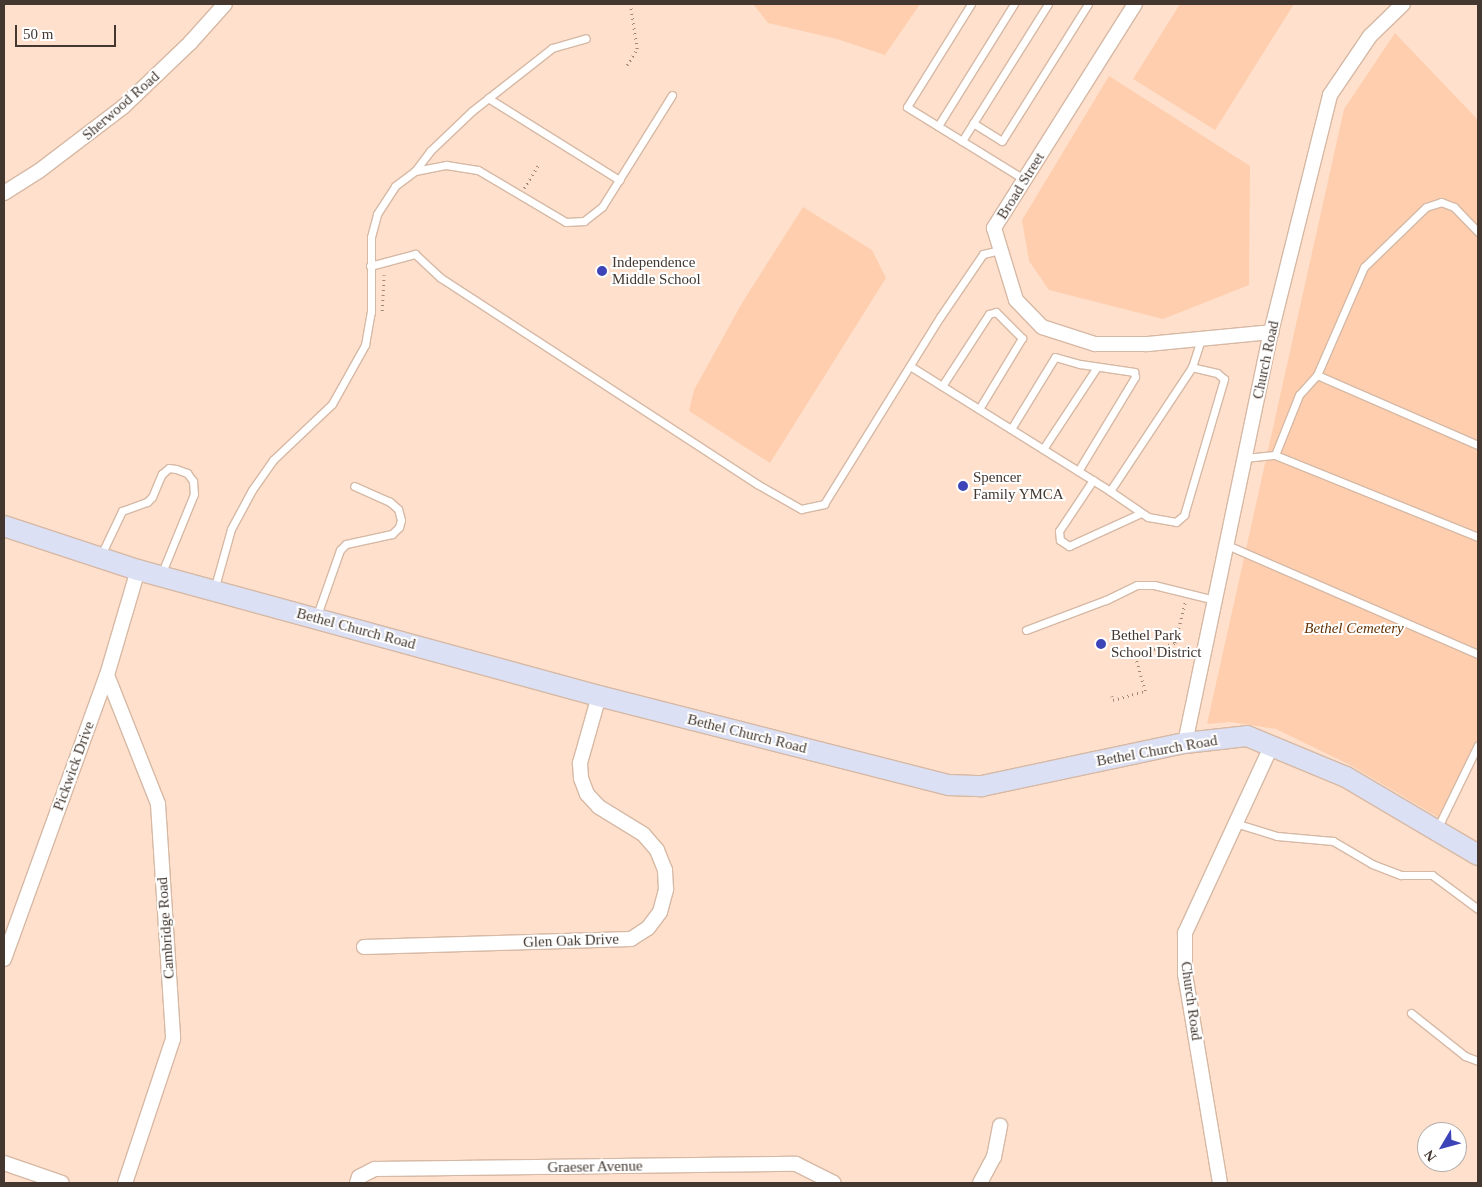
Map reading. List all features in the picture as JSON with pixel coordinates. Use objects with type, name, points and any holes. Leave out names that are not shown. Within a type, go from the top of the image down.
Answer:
[{"type":"street","name":"Sherwood Road","points":[[4,193],[46,166],[123,107],[190,43],[225,4]]},
{"type":"street","name":"Broad Street","points":[[1135,4],[994,228],[1016,300],[1042,327],[1095,344],[1147,344],[1271,332]]},
{"type":"street","name":"Church Road","points":[[1185,743],[1271,332],[1330,95],[1370,36],[1403,4]]},
{"type":"street","name":"Bethel Church Road","points":[[4,526],[138,570],[599,696],[949,785],[982,786],[1185,743],[1247,736],[1346,777],[1478,856]]},
{"type":"street","name":"Pickwick Drive","points":[[4,959],[107,675],[138,570]]},
{"type":"street","name":"Cambridge Road","points":[[107,675],[158,804],[173,1039],[126,1183]]},
{"type":"street","name":"Glen Oak Drive","points":[[364,947],[631,940],[648,928],[660,912],[666,889],[665,870],[657,850],[644,834],[599,807],[586,794],[581,778],[580,763],[599,696]]},
{"type":"street","name":"Church Road","points":[[1220,1183],[1185,974],[1185,933],[1272,745]]},
{"type":"street","points":[[980,1183],[994,1158],[1000,1126]]},
{"type":"street","points":[[4,1162],[62,1183]]},
{"type":"street","name":"Graeser Avenue","points":[[357,1183],[359,1177],[375,1170],[796,1164],[834,1183]]},
{"type":"lane","points":[[972,4],[907,107],[1025,180]]},
{"type":"lane","points":[[938,126],[1014,4]]},
{"type":"lane","points":[[962,141],[1048,4]]},
{"type":"lane","points":[[973,124],[1002,141],[1088,4]]},
{"type":"lane","points":[[214,590],[231,529],[252,490],[273,460],[332,404],[365,345],[370,312],[371,237],[377,214],[395,186],[416,171],[430,151],[488,98],[523,73],[552,48],[586,38]]},
{"type":"lane","points":[[416,171],[446,165],[478,170],[566,222],[584,221],[602,207],[672,95]]},
{"type":"lane","points":[[488,98],[619,180]]},
{"type":"lane","points":[[1276,455],[1299,395],[1317,374],[1364,268],[1426,207],[1442,202],[1454,207],[1478,232]]},
{"type":"lane","points":[[370,266],[415,254],[441,278],[757,484],[801,509],[824,504],[983,254],[1001,250]]},
{"type":"lane","points":[[942,386],[989,314],[996,312],[1022,338],[979,409]]},
{"type":"lane","points":[[1110,491],[1192,367],[1201,339]]},
{"type":"lane","points":[[1011,429],[1055,357],[1097,367],[1130,370],[1136,376],[1078,471]]},
{"type":"lane","points":[[910,366],[1093,480],[1141,513],[1148,517],[1176,522],[1184,515],[1224,379],[1217,373],[1192,367]]},
{"type":"lane","points":[[1043,449],[1097,367]]},
{"type":"lane","points":[[1317,374],[1478,445]]},
{"type":"lane","points":[[1245,458],[1276,455],[1478,537]]},
{"type":"lane","points":[[100,557],[122,511],[147,502],[152,498],[162,474],[168,468],[176,468],[187,473],[194,481],[194,494],[161,576]]},
{"type":"lane","points":[[1093,480],[1058,531],[1060,540],[1069,546],[1141,513]]},
{"type":"lane","points":[[316,618],[340,550],[346,544],[392,534],[399,527],[401,520],[398,509],[390,502],[354,486]]},
{"type":"lane","points":[[1226,545],[1478,654]]},
{"type":"lane","points":[[1026,630],[1106,600],[1137,585],[1154,585],[1215,600]]},
{"type":"lane","points":[[1437,830],[1478,745]]},
{"type":"lane","points":[[1235,824],[1277,836],[1332,841],[1372,864],[1401,875],[1432,875],[1478,909]]},
{"type":"lane","points":[[1411,1013],[1465,1056],[1478,1061]]},
{"type":"path","points":[[627,65],[637,49],[630,4]]},
{"type":"path","points":[[527,182],[538,166]]},
{"type":"path","points":[[1112,696],[1113,700],[1145,691],[1135,655],[1175,643],[1188,593]]},
{"type":"green space","points":[[753,4],[920,4],[885,55],[837,39],[768,23]]},
{"type":"green space","points":[[1180,4],[1294,4],[1215,130],[1133,79]]},
{"type":"green space","name":"Bethel Cemetery","points":[[1395,33],[1478,120],[1478,755],[1443,820],[1350,765],[1276,729],[1231,722],[1207,724],[1344,109]]},
{"type":"green space","points":[[1109,76],[1250,166],[1249,285],[1163,319],[1049,290],[1029,261],[1022,220]]},
{"type":"green space","points":[[803,207],[872,250],[886,278],[770,463],[689,411],[694,390],[742,303]]},
{"type":"place","name":"Independence Middle School","points":[[602,271]]},
{"type":"place","name":"Spencer Family YMCA","points":[[963,486]]},
{"type":"place","name":"Bethel Park School District","points":[[1101,644]]}]
